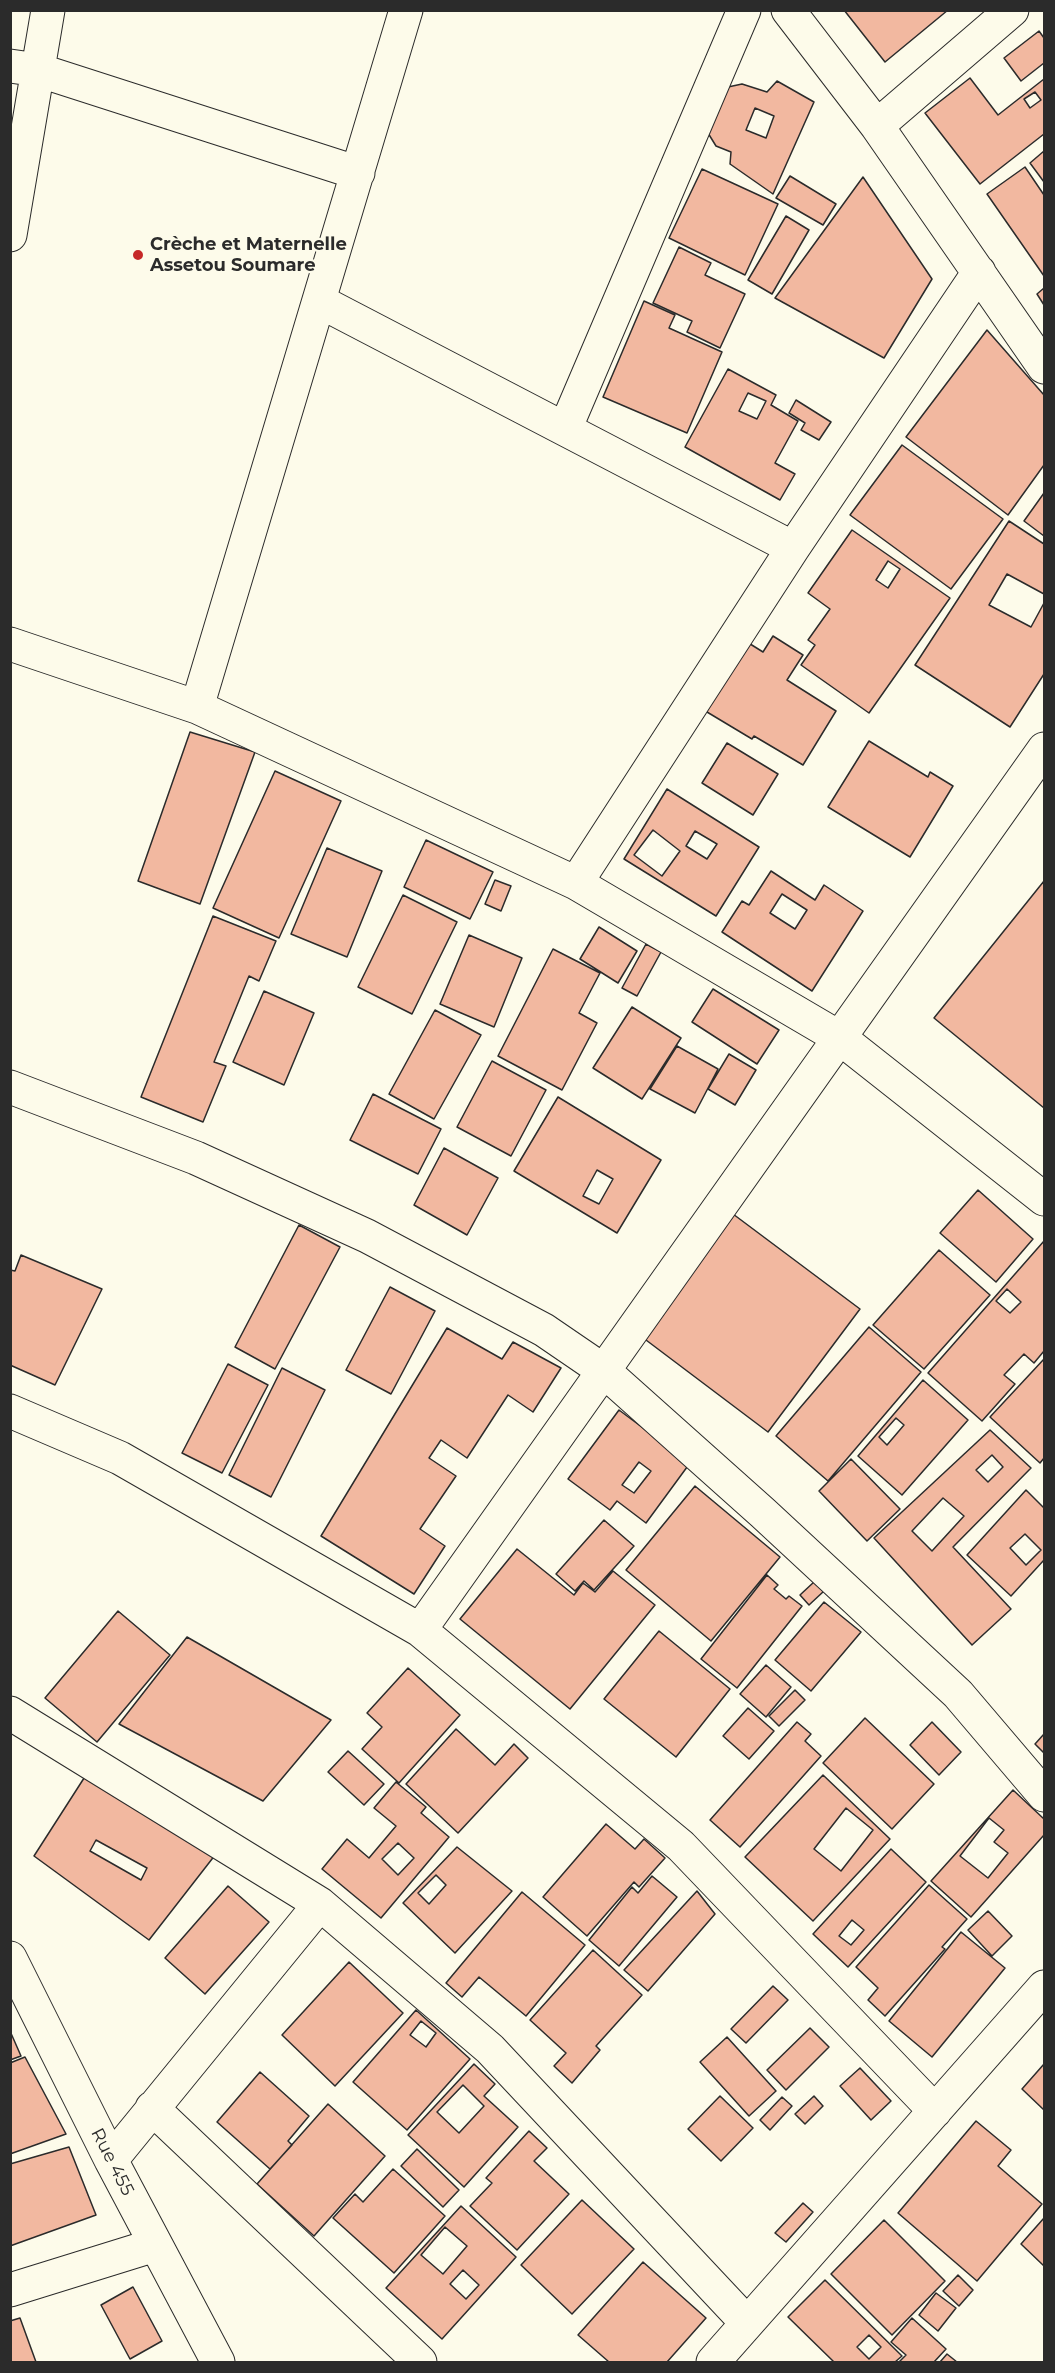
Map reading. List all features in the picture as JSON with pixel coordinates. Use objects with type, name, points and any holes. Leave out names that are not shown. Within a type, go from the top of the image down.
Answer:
[{"type":"street","points":[[10,235],[24,68],[48,10]]},
{"type":"street","points":[[197,707],[406,10]]},
{"type":"street","points":[[565,429],[744,10]]},
{"type":"street","points":[[788,10],[877,126],[1044,367]]},
{"type":"street","points":[[877,126],[1012,10]]},
{"type":"street","points":[[24,68],[358,172]]},
{"type":"street","points":[[576,883],[793,548],[979,272]]},
{"type":"street","points":[[319,301],[793,548]]},
{"type":"street","points":[[10,644],[197,707],[576,883],[840,1038],[1044,1199]]},
{"type":"street","points":[[420,1630],[1044,749]]},
{"type":"street","points":[[10,1087],[196,1158],[367,1236],[544,1330],[604,1371],[763,1513],[958,1694],[1044,1795]]},
{"type":"street","points":[[10,1411],[120,1458],[420,1630],[681,1846],[935,2111]]},
{"type":"street","points":[[10,1713],[320,1904],[490,2049],[747,2323]]},
{"type":"street","points":[[111,2160],[320,1904]]},
{"type":"street","name":"Rue 455","points":[[10,1958],[111,2160],[218,2362]]},
{"type":"street","points":[[713,2362],[1044,1987]]},
{"type":"street","points":[[152,2108],[420,2362]]},
{"type":"street","points":[[10,2290],[155,2245]]},
{"type":"building","points":[[844,10],[948,10],[885,62]]},
{"type":"building","points":[[1039,31],[1044,38],[1044,63],[1021,81],[1004,58]]},
{"type":"building","points":[[970,78],[998,115],[1044,79],[1044,134],[980,184],[925,113]],"holes":[[[1035,92],[1041,100],[1030,108],[1024,99]]]},
{"type":"building","points":[[777,81],[814,102],[773,194],[730,164],[731,152],[716,146],[708,133],[728,87],[742,84],[767,92]],"holes":[[[755,108],[774,116],[766,138],[746,130]]]},
{"type":"building","points":[[1044,151],[1044,182],[1030,163]]},
{"type":"building","points":[[1025,167],[1044,195],[1044,276],[987,194]]},
{"type":"building","points":[[702,169],[778,204],[745,275],[669,238]]},
{"type":"building","points":[[790,176],[836,204],[823,225],[776,198]]},
{"type":"building","points":[[863,177],[932,279],[884,358],[775,298]]},
{"type":"building","points":[[786,216],[809,230],[772,294],[748,280]]},
{"type":"building","points":[[679,247],[711,263],[705,275],[745,294],[720,348],[687,332],[692,321],[653,303]]},
{"type":"building","points":[[1044,288],[1044,305],[1037,294]]},
{"type":"building","points":[[644,301],[675,315],[669,328],[722,352],[687,433],[603,397]]},
{"type":"building","points":[[987,330],[1044,395],[1044,465],[1008,515],[906,437]]},
{"type":"building","points":[[728,369],[776,395],[771,405],[798,421],[775,463],[795,474],[780,500],[685,447]],"holes":[[[748,393],[766,401],[757,419],[739,411]]]},
{"type":"building","points":[[796,400],[831,422],[819,440],[801,430],[805,423],[789,413]]},
{"type":"building","points":[[902,445],[1003,519],[951,589],[850,515]]},
{"type":"building","points":[[1044,493],[1044,536],[1024,521]]},
{"type":"building","points":[[1009,521],[1044,544],[1044,594],[1007,574],[989,605],[1031,627],[1044,603],[1044,674],[1010,727],[915,665]]},
{"type":"building","points":[[852,530],[950,598],[869,713],[801,665],[815,645],[808,640],[830,609],[808,593]],"holes":[[[888,561],[900,569],[888,588],[876,580]]]},
{"type":"building","points":[[773,636],[803,655],[787,680],[836,711],[803,765],[754,736],[752,739],[697,706],[739,637],[763,652]]},
{"type":"building","points":[[190,732],[255,752],[200,904],[138,881]]},
{"type":"building","points":[[869,741],[928,777],[930,772],[953,786],[910,857],[828,807]]},
{"type":"building","points":[[727,743],[778,774],[753,815],[702,783]]},
{"type":"building","points":[[275,771],[341,801],[279,938],[213,908]]},
{"type":"building","points":[[667,789],[759,847],[716,916],[624,859]],"holes":[[[653,830],[680,851],[662,876],[634,855]],[[695,831],[717,844],[707,859],[686,846]]]},
{"type":"building","points":[[426,840],[493,872],[470,919],[404,887]]},
{"type":"building","points":[[327,848],[382,871],[347,957],[291,934]]},
{"type":"building","points":[[771,871],[815,900],[824,885],[863,911],[812,991],[722,932],[742,901],[749,905]],"holes":[[[782,894],[807,910],[795,929],[770,913]]]},
{"type":"building","points":[[495,880],[511,886],[501,911],[485,904]]},
{"type":"building","points":[[1044,881],[1044,1108],[934,1018]]},
{"type":"building","points":[[403,895],[457,922],[412,1014],[358,987]]},
{"type":"building","points":[[213,916],[276,941],[259,981],[249,976],[214,1062],[226,1066],[203,1122],[141,1097]]},
{"type":"building","points":[[599,927],[637,951],[618,983],[580,959]]},
{"type":"building","points":[[469,935],[522,958],[494,1027],[440,1004]]},
{"type":"building","points":[[646,944],[661,952],[637,996],[622,988]]},
{"type":"building","points":[[553,949],[600,973],[579,1013],[597,1023],[562,1090],[498,1056]]},
{"type":"building","points":[[713,989],[779,1030],[757,1064],[692,1022]]},
{"type":"building","points":[[264,991],[314,1013],[284,1085],[233,1062]]},
{"type":"building","points":[[632,1007],[681,1038],[642,1099],[593,1068]]},
{"type":"building","points":[[435,1010],[481,1035],[434,1119],[389,1094]]},
{"type":"building","points":[[677,1046],[718,1069],[695,1113],[650,1089]]},
{"type":"building","points":[[729,1054],[756,1070],[735,1105],[708,1089]]},
{"type":"building","points":[[492,1061],[546,1090],[511,1156],[457,1127]]},
{"type":"building","points":[[373,1094],[441,1129],[418,1174],[350,1140]]},
{"type":"building","points":[[558,1097],[661,1160],[617,1233],[514,1171]],"holes":[[[597,1170],[613,1179],[599,1204],[583,1196]]]},
{"type":"building","points":[[444,1148],[498,1178],[467,1235],[414,1205]]},
{"type":"building","points":[[978,1190],[1033,1239],[996,1282],[940,1233]]},
{"type":"building","points":[[733,1214],[860,1309],[768,1432],[642,1337]]},
{"type":"building","points":[[299,1225],[340,1247],[275,1369],[235,1347]]},
{"type":"building","points":[[1044,1241],[1044,1351],[1034,1363],[1024,1354],[1004,1375],[1015,1384],[982,1421],[928,1373]],"holes":[[[1007,1289],[1021,1302],[1010,1313],[996,1301]]]},
{"type":"building","points":[[939,1250],[990,1295],[924,1369],[873,1325]]},
{"type":"building","points":[[21,1255],[102,1289],[55,1385],[10,1365],[10,1270],[15,1271]]},
{"type":"building","points":[[390,1287],[435,1311],[391,1394],[346,1370]]},
{"type":"building","points":[[869,1327],[921,1372],[828,1481],[776,1436]]},
{"type":"building","points":[[447,1328],[502,1359],[513,1342],[561,1368],[533,1412],[508,1395],[467,1458],[441,1440],[429,1458],[456,1476],[420,1529],[445,1546],[414,1594],[321,1536]]},
{"type":"building","points":[[1044,1359],[1044,1458],[1040,1463],[990,1417]]},
{"type":"building","points":[[228,1364],[268,1385],[222,1473],[182,1453]]},
{"type":"building","points":[[282,1368],[325,1390],[271,1497],[229,1475]]},
{"type":"building","points":[[923,1380],[968,1420],[902,1495],[858,1456]],"holes":[[[896,1418],[904,1425],[887,1445],[879,1437]]]},
{"type":"building","points":[[619,1410],[690,1463],[646,1523],[617,1501],[610,1510],[568,1479]],"holes":[[[639,1462],[651,1471],[634,1493],[622,1485]]]},
{"type":"building","points":[[990,1430],[1031,1468],[953,1547],[1011,1609],[972,1645],[874,1538]],"holes":[[[992,1455],[1003,1467],[988,1482],[976,1470]],[[943,1498],[964,1516],[932,1551],[912,1531]]]},
{"type":"building","points":[[851,1459],[900,1509],[867,1541],[819,1491]]},
{"type":"building","points":[[695,1486],[780,1557],[711,1641],[626,1570]]},
{"type":"building","points":[[1026,1490],[1044,1508],[1044,1560],[1011,1596],[967,1555]],"holes":[[[1025,1534],[1041,1550],[1026,1565],[1010,1548]]]},
{"type":"building","points":[[604,1520],[634,1546],[594,1590],[584,1581],[575,1591],[556,1574]]},
{"type":"building","points":[[517,1549],[574,1595],[583,1583],[595,1592],[613,1571],[655,1605],[570,1709],[460,1619]]},
{"type":"building","points":[[767,1575],[778,1585],[774,1589],[786,1599],[789,1596],[802,1606],[737,1688],[701,1659]]},
{"type":"building","points":[[815,1581],[824,1591],[809,1605],[800,1595]]},
{"type":"building","points":[[824,1602],[861,1632],[811,1691],[775,1660]]},
{"type":"building","points":[[118,1611],[170,1655],[97,1742],[45,1698]]},
{"type":"building","points":[[659,1631],[730,1689],[676,1757],[604,1699]]},
{"type":"building","points":[[187,1637],[331,1720],[263,1801],[119,1724]]},
{"type":"building","points":[[766,1665],[791,1687],[766,1717],[740,1694]]},
{"type":"building","points":[[408,1668],[460,1715],[399,1783],[362,1749],[382,1727],[367,1713]]},
{"type":"building","points":[[795,1690],[805,1700],[779,1726],[769,1716]]},
{"type":"building","points":[[748,1708],[774,1731],[749,1759],[723,1736]]},
{"type":"building","points":[[865,1718],[934,1784],[892,1829],[823,1763]]},
{"type":"building","points":[[797,1722],[811,1734],[805,1741],[821,1756],[740,1847],[710,1820]]},
{"type":"building","points":[[932,1722],[961,1752],[939,1775],[910,1745]]},
{"type":"building","points":[[456,1729],[495,1765],[514,1744],[528,1758],[458,1833],[406,1784]]},
{"type":"building","points":[[1044,1734],[1044,1753],[1035,1744]]},
{"type":"building","points":[[348,1751],[384,1784],[364,1805],[328,1772]]},
{"type":"building","points":[[86,1775],[219,1850],[149,1940],[34,1856]],"holes":[[[96,1840],[147,1868],[141,1880],[90,1851]]]},
{"type":"building","points":[[823,1775],[890,1839],[813,1921],[745,1857]],"holes":[[[846,1808],[873,1830],[841,1871],[814,1849]]]},
{"type":"building","points":[[396,1782],[426,1807],[421,1813],[449,1837],[381,1918],[322,1869],[347,1839],[369,1858],[396,1826],[374,1808]],"holes":[[[398,1843],[414,1858],[398,1875],[382,1859]]]},
{"type":"building","points":[[1013,1790],[1044,1819],[1044,1835],[971,1917],[931,1881]],"holes":[[[989,1818],[1004,1830],[994,1842],[1008,1853],[988,1878],[960,1856]]]},
{"type":"building","points":[[606,1824],[635,1849],[644,1839],[665,1858],[639,1887],[634,1882],[587,1936],[543,1897]]},
{"type":"building","points":[[457,1847],[512,1891],[455,1953],[403,1903]],"holes":[[[436,1875],[446,1885],[429,1904],[418,1893]]]},
{"type":"building","points":[[891,1849],[926,1882],[848,1967],[813,1934]],"holes":[[[852,1920],[864,1930],[851,1945],[839,1936]]]},
{"type":"building","points":[[652,1876],[677,1897],[619,1966],[589,1940],[632,1887],[638,1893]]},
{"type":"building","points":[[929,1885],[967,1919],[942,1947],[945,1949],[885,2016],[868,2000],[878,1988],[856,1967]]},
{"type":"building","points":[[228,1886],[269,1922],[205,1994],[165,1958]]},
{"type":"building","points":[[697,1891],[715,1914],[648,1991],[624,1970]]},
{"type":"building","points":[[522,1892],[585,1945],[526,2016],[479,1977],[462,1997],[446,1983]]},
{"type":"building","points":[[988,1911],[1012,1936],[992,1956],[968,1930]]},
{"type":"building","points":[[961,1932],[1005,1968],[932,2057],[889,2021]]},
{"type":"building","points":[[593,1950],[642,1995],[596,2046],[600,2050],[572,2083],[554,2066],[566,2053],[530,2020]]},
{"type":"building","points":[[349,1962],[403,2013],[335,2086],[282,2035]]},
{"type":"building","points":[[773,1986],[788,2000],[746,2043],[731,2029]]},
{"type":"building","points":[[416,2010],[470,2059],[407,2130],[353,2082]],"holes":[[[421,2021],[436,2033],[426,2047],[410,2035]]]},
{"type":"building","points":[[810,2028],[829,2047],[786,2090],[767,2070]]},
{"type":"building","points":[[10,2031],[21,2056],[10,2060]]},
{"type":"building","points":[[727,2037],[776,2091],[749,2116],[700,2062]]},
{"type":"building","points":[[25,2057],[66,2134],[10,2154],[10,2063]]},
{"type":"building","points":[[474,2064],[495,2084],[484,2096],[518,2127],[464,2187],[408,2135]],"holes":[[[463,2085],[484,2106],[459,2133],[437,2112]]]},
{"type":"building","points":[[1044,2064],[1044,2110],[1022,2089]]},
{"type":"building","points":[[860,2068],[891,2101],[871,2120],[840,2086]]},
{"type":"building","points":[[260,2072],[309,2116],[288,2141],[292,2145],[270,2169],[217,2122]]},
{"type":"building","points":[[720,2096],[753,2128],[721,2161],[688,2129]]},
{"type":"building","points":[[814,2096],[823,2106],[805,2124],[795,2114]]},
{"type":"building","points":[[782,2097],[792,2106],[770,2130],[760,2120]]},
{"type":"building","points":[[328,2104],[385,2156],[314,2236],[257,2184]]},
{"type":"building","points":[[976,2121],[1011,2150],[998,2166],[1042,2204],[977,2281],[898,2213]]},
{"type":"building","points":[[529,2131],[547,2148],[534,2161],[569,2194],[517,2250],[470,2206],[492,2183],[486,2178]]},
{"type":"building","points":[[69,2147],[96,2215],[10,2246],[10,2164]]},
{"type":"building","points":[[417,2149],[459,2190],[443,2207],[401,2166]]},
{"type":"building","points":[[393,2169],[445,2216],[394,2273],[333,2218],[355,2194],[363,2202]]},
{"type":"building","points":[[582,2200],[634,2249],[572,2314],[521,2265]]},
{"type":"building","points":[[803,2203],[813,2212],[786,2242],[775,2233]]},
{"type":"building","points":[[461,2206],[516,2257],[442,2339],[386,2288]],"holes":[[[445,2227],[467,2246],[443,2274],[421,2255]],[[463,2270],[479,2285],[466,2299],[450,2284]]]},
{"type":"building","points":[[1044,2218],[1044,2266],[1021,2244]]},
{"type":"building","points":[[884,2220],[945,2281],[892,2335],[831,2274]]},
{"type":"building","points":[[643,2262],[706,2318],[667,2362],[609,2362],[578,2335]]},
{"type":"building","points":[[958,2275],[973,2290],[959,2306],[943,2291]]},
{"type":"building","points":[[825,2280],[902,2356],[895,2362],[834,2362],[788,2317]],"holes":[[[869,2335],[881,2347],[869,2359],[857,2347]]]},
{"type":"building","points":[[133,2287],[162,2341],[130,2359],[101,2305]]},
{"type":"building","points":[[936,2293],[956,2308],[938,2331],[919,2315]]},
{"type":"building","points":[[20,2318],[36,2362],[10,2362],[10,2321]]},
{"type":"building","points":[[912,2318],[946,2349],[934,2362],[899,2362],[906,2355],[891,2342]]},
{"type":"building","points":[[947,2354],[957,2362],[940,2362]]},
{"type":"place","name":"Crèche et Maternelle Assetou Soumare","points":[[138,255]]}]
